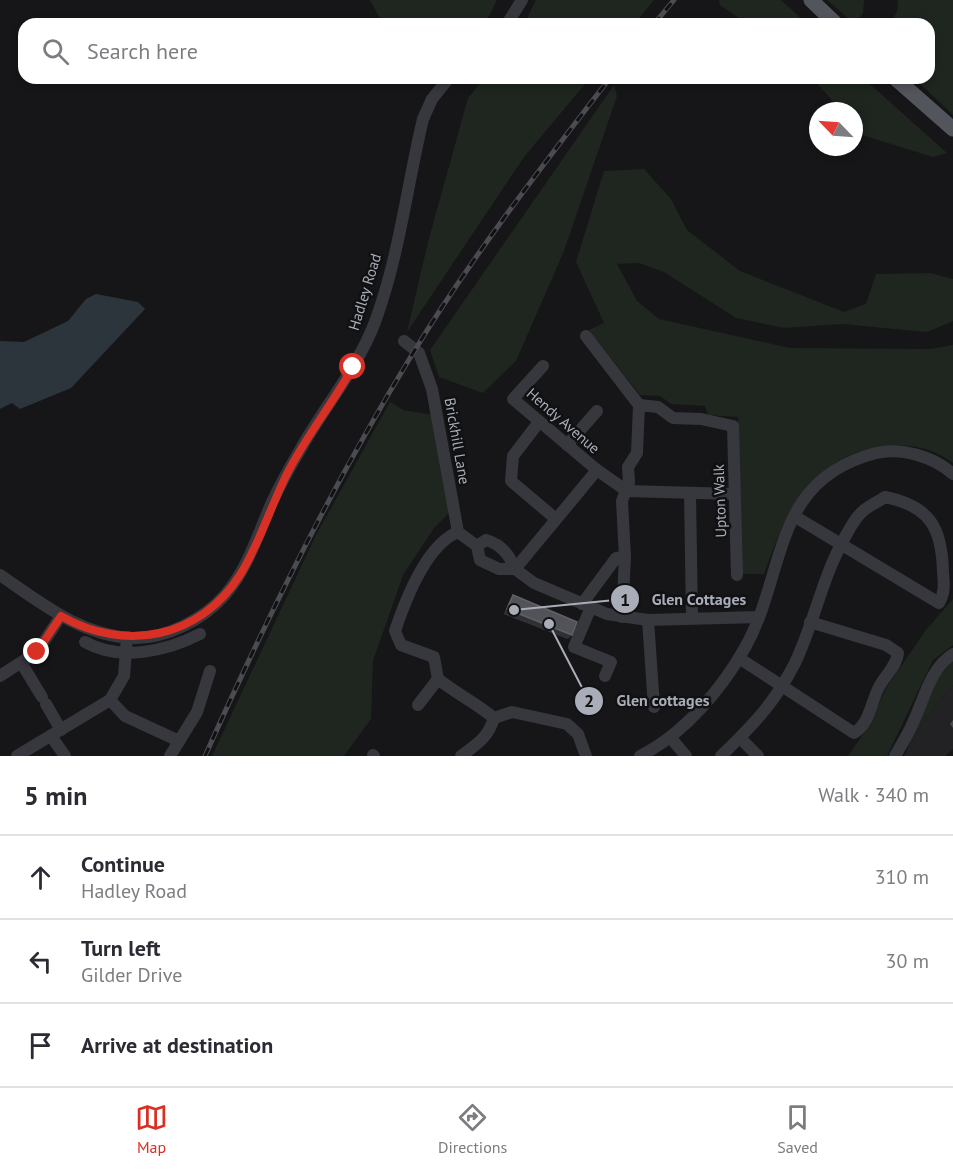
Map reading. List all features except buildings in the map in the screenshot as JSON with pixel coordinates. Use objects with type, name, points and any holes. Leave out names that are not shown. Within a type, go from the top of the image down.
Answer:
[{"type":"main road","points":[[811,0],[830,18]]},
{"type":"main road","points":[[902,84],[953,129]]},
{"type":"street","points":[[511,18],[522,0]]},
{"type":"street","name":"Hadley Road","points":[[0,575],[61,616],[102,633],[127,637],[160,633],[184,626],[224,596],[240,574],[272,501],[301,448],[346,380],[375,323],[387,285],[423,119],[432,99],[444,84]]},
{"type":"street","points":[[586,336],[639,405],[637,453],[628,467],[627,491],[622,501],[625,557],[622,617]]},
{"type":"street","name":"Brickhill Lane","points":[[404,341],[419,353],[432,389],[458,532]]},
{"type":"street","name":"Hendy Avenue","points":[[543,366],[513,399],[597,470],[627,491]]},
{"type":"street","name":"Upton Walk","points":[[639,405],[658,407],[674,418],[701,419],[733,426],[737,575]]},
{"type":"street","points":[[567,445],[597,411]]},
{"type":"street","points":[[539,422],[513,456],[510,466],[512,481],[556,519]]},
{"type":"street","points":[[640,756],[661,746],[699,709],[739,658],[759,617],[779,549],[794,516],[819,482],[860,458],[883,452],[903,452],[924,456],[953,474]]},
{"type":"street","points":[[515,569],[597,470]]},
{"type":"street","points":[[627,491],[734,494]]},
{"type":"street","points":[[690,494],[692,617]]},
{"type":"street","points":[[721,756],[764,715],[781,687],[795,662],[830,563],[841,544],[862,512],[885,497],[906,501],[921,509],[933,524],[943,549],[944,595],[939,603],[841,544],[794,516]]},
{"type":"street","points":[[494,718],[475,702],[460,697],[438,680],[434,657],[401,645],[395,631],[406,597],[430,558],[451,535],[458,532],[477,546],[480,560],[499,569],[515,569]]},
{"type":"street","points":[[477,546],[486,540],[494,542],[510,556],[515,569],[534,583],[622,617],[648,620],[692,617],[759,617]]},
{"type":"street","points":[[605,676],[611,662],[574,647],[587,605],[616,558],[625,557]]},
{"type":"street","points":[[0,676],[21,663],[44,644],[61,616]]},
{"type":"street","points":[[648,620],[654,707]]},
{"type":"street","points":[[739,658],[854,733],[859,730],[873,708],[878,688],[898,659],[898,653],[886,645],[810,622]]},
{"type":"street","points":[[86,642],[127,653],[169,647],[200,634]]},
{"type":"street","points":[[17,756],[110,700],[124,676],[127,637]]},
{"type":"street","points":[[896,756],[914,721],[933,675],[953,654]]},
{"type":"street","points":[[21,663],[44,701],[65,756]]},
{"type":"street","points":[[171,754],[205,694],[210,671]]},
{"type":"street","points":[[418,705],[438,680]]},
{"type":"street","points":[[110,700],[125,716],[179,741]]},
{"type":"street","points":[[494,718],[512,712],[567,724],[578,734],[586,756]]},
{"type":"street","points":[[461,756],[478,745],[490,731],[494,718]]},
{"type":"street","points":[[670,737],[686,756]]},
{"type":"street","points":[[740,738],[758,756]]},
{"type":"shaded area","points":[[370,0],[497,0],[488,18],[380,18]]},
{"type":"shaded area","points":[[536,0],[654,0],[639,18],[527,18]]},
{"type":"shaded area","points":[[719,0],[781,0],[800,18],[739,18],[720,5]]},
{"type":"shaded area","points":[[827,0],[864,0],[863,13],[859,18],[848,18]]},
{"type":"shaded area","points":[[898,0],[953,0],[953,115],[920,84],[935,84],[935,18],[893,18],[897,12]]},
{"type":"shaded area","points":[[479,84],[585,84],[524,157],[407,332],[428,242],[468,98]]},
{"type":"shaded area","points":[[817,84],[870,84],[947,153],[933,157],[863,134],[863,102],[834,102]]},
{"type":"shaded area","points":[[614,85],[617,96],[564,251],[516,361],[483,393],[439,377],[430,350]]},
{"type":"shaded area","points":[[644,169],[671,199],[687,230],[740,271],[844,312],[866,304],[876,274],[930,273],[953,279],[953,321],[927,332],[842,324],[784,328],[736,318],[664,272],[639,263],[617,264],[637,301],[659,319],[790,348],[931,349],[953,345],[953,463],[927,449],[900,445],[856,453],[835,463],[818,476],[791,510],[764,574],[740,574],[738,417],[708,415],[705,406],[671,404],[660,396],[640,395],[589,330],[604,323],[576,262],[604,171]]},
{"type":"shaded area","points":[[96,294],[138,302],[145,309],[71,388],[20,409],[12,403],[0,409],[0,341],[24,342],[68,321],[86,299]]},
{"type":"shaded area","points":[[390,402],[403,410],[433,415],[449,513],[434,528],[403,575],[373,661],[371,719],[344,756],[212,756],[316,535]]},
{"type":"shaded area","points":[[953,599],[953,645],[933,660],[887,756],[848,756],[871,723],[886,688],[926,630]]},
{"type":"shaded area","points":[[953,660],[953,685],[925,718],[905,754],[936,681]]},
{"type":"shaded area","points":[[953,685],[953,749],[945,756],[904,756],[925,718]]},
{"type":"railway","points":[[659,18],[674,0]]},
{"type":"railway","points":[[205,756],[301,554],[381,406],[481,250],[605,84]]},
{"type":"place","name":"Glen Cottages","points":[[514,610]]},
{"type":"place","name":"Glen cottages","points":[[549,624]]},
{"type":"route","points":[[37,652],[61,616],[75,624],[102,633],[134,638],[184,626],[224,596],[240,574],[254,547],[272,501],[301,448],[353,367]]}]
